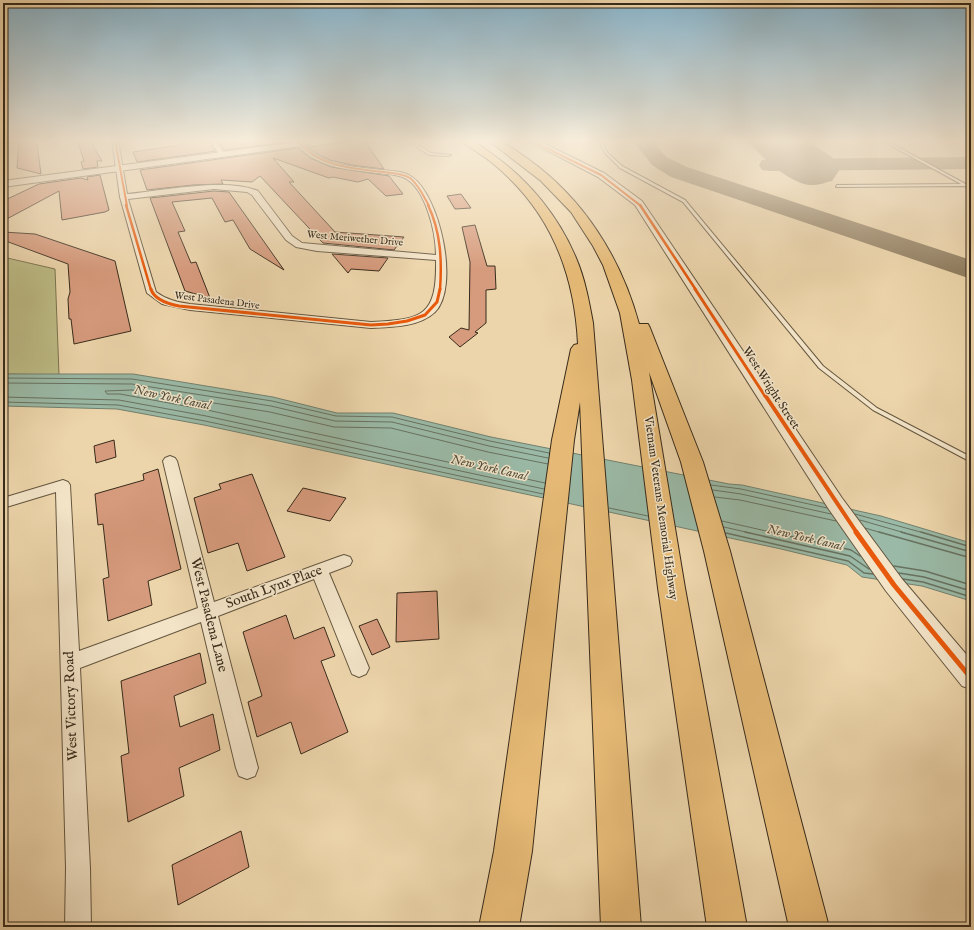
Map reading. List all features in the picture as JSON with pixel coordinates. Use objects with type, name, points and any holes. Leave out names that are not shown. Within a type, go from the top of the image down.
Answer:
[{"type":"highway","points":[[519,183],[548,218],[569,257],[577,282],[585,323],[620,927]]},
{"type":"highway","name":"Vietnam Veterans Memorial Highway","points":[[549,183],[566,199],[591,230],[611,266],[625,303],[636,346],[665,542],[727,927]]},
{"type":"highway","points":[[611,266],[648,341],[692,462],[717,551],[809,927]]},
{"type":"highway","points":[[499,927],[513,851],[563,440],[585,323]]},
{"type":"street","name":"West Pasadena Drive","points":[[124,183],[124,197],[152,293],[161,301],[185,307],[371,325],[395,324],[416,319],[433,309],[438,299],[441,258],[439,238],[430,208],[415,183]]},
{"type":"street","name":"West Wright Street","points":[[612,183],[639,203],[835,503],[894,585],[971,678]]},
{"type":"street","name":"West Meriwether Drive","points":[[124,197],[214,187],[238,188],[255,194],[289,238],[299,245],[317,248],[441,258]]},
{"type":"street","name":"West Pasadena Lane","points":[[170,461],[247,768]]},
{"type":"street","name":"West Victory Road","points":[[3,503],[63,485],[78,868],[78,927]]},
{"type":"street","name":"South Lynx Place","points":[[70,663],[344,561]]},
{"type":"street","points":[[319,570],[359,668]]},
{"type":"lane","points":[[651,183],[684,201],[821,367],[874,409],[971,460]]},
{"type":"lane","points":[[837,186],[964,184],[971,188]]},
{"type":"shaded area","points":[[3,257],[55,269],[59,375],[3,374]]},
{"type":"water","name":"New York Canal","points":[[3,374],[133,374],[273,397],[337,413],[393,413],[491,437],[729,484],[742,485],[881,516],[971,543],[971,601],[922,586],[862,577],[847,565],[781,549],[204,425],[117,409],[3,406]]},
{"type":"building","points":[[102,183],[109,210],[62,220],[59,191],[3,221],[3,201],[39,184]]},
{"type":"building","points":[[145,183],[223,184],[193,185],[147,190]]},
{"type":"building","points":[[267,183],[290,183],[335,232],[404,237],[394,250],[323,243]]},
{"type":"building","points":[[373,183],[395,183],[403,194],[386,196]]},
{"type":"building","points":[[214,191],[229,192],[284,270],[250,249],[233,220],[225,222],[212,198],[172,202],[185,231],[178,232],[191,263],[196,262],[210,298],[185,291],[150,198]]},
{"type":"building","points":[[461,194],[471,208],[455,209],[447,196]]},
{"type":"building","points":[[475,225],[487,266],[495,266],[496,289],[486,290],[486,323],[475,332],[478,333],[460,347],[449,337],[461,328],[469,330],[470,262],[462,227]]},
{"type":"building","points":[[3,232],[35,234],[115,261],[131,331],[74,344],[71,319],[69,319],[68,299],[70,292],[68,264],[3,240]]},
{"type":"building","points":[[332,254],[388,258],[379,271],[351,269],[348,273]]},
{"type":"building","points":[[114,440],[116,457],[96,463],[94,446]]},
{"type":"building","points":[[158,469],[181,569],[148,581],[152,605],[108,621],[103,579],[109,577],[103,524],[98,525],[95,494],[144,480],[143,474]]},
{"type":"building","points":[[252,474],[285,557],[247,571],[238,543],[208,553],[194,498],[221,489],[219,484]]},
{"type":"building","points":[[303,488],[346,498],[330,521],[287,511]]},
{"type":"building","points":[[437,591],[439,639],[396,642],[397,593]]},
{"type":"building","points":[[286,615],[294,639],[324,627],[335,656],[321,661],[348,732],[301,754],[291,722],[257,737],[248,702],[262,696],[243,632]]},
{"type":"building","points":[[377,619],[390,647],[372,655],[359,626]]},
{"type":"building","points":[[200,653],[206,683],[174,696],[180,727],[213,714],[220,750],[179,768],[184,796],[128,822],[121,756],[129,753],[121,681]]},
{"type":"building","points":[[241,831],[249,867],[178,905],[172,865]]},
{"type":"taxiway","points":[[713,183],[971,270]]},
{"type":"cycle path","points":[[122,183],[124,197],[152,293],[161,300],[175,305],[190,307],[371,325],[398,323],[416,319],[425,315],[432,309],[439,297],[441,274],[438,233],[428,204],[414,183]]},
{"type":"cycle path","points":[[612,183],[639,203],[835,503],[894,585],[971,678]]}]
